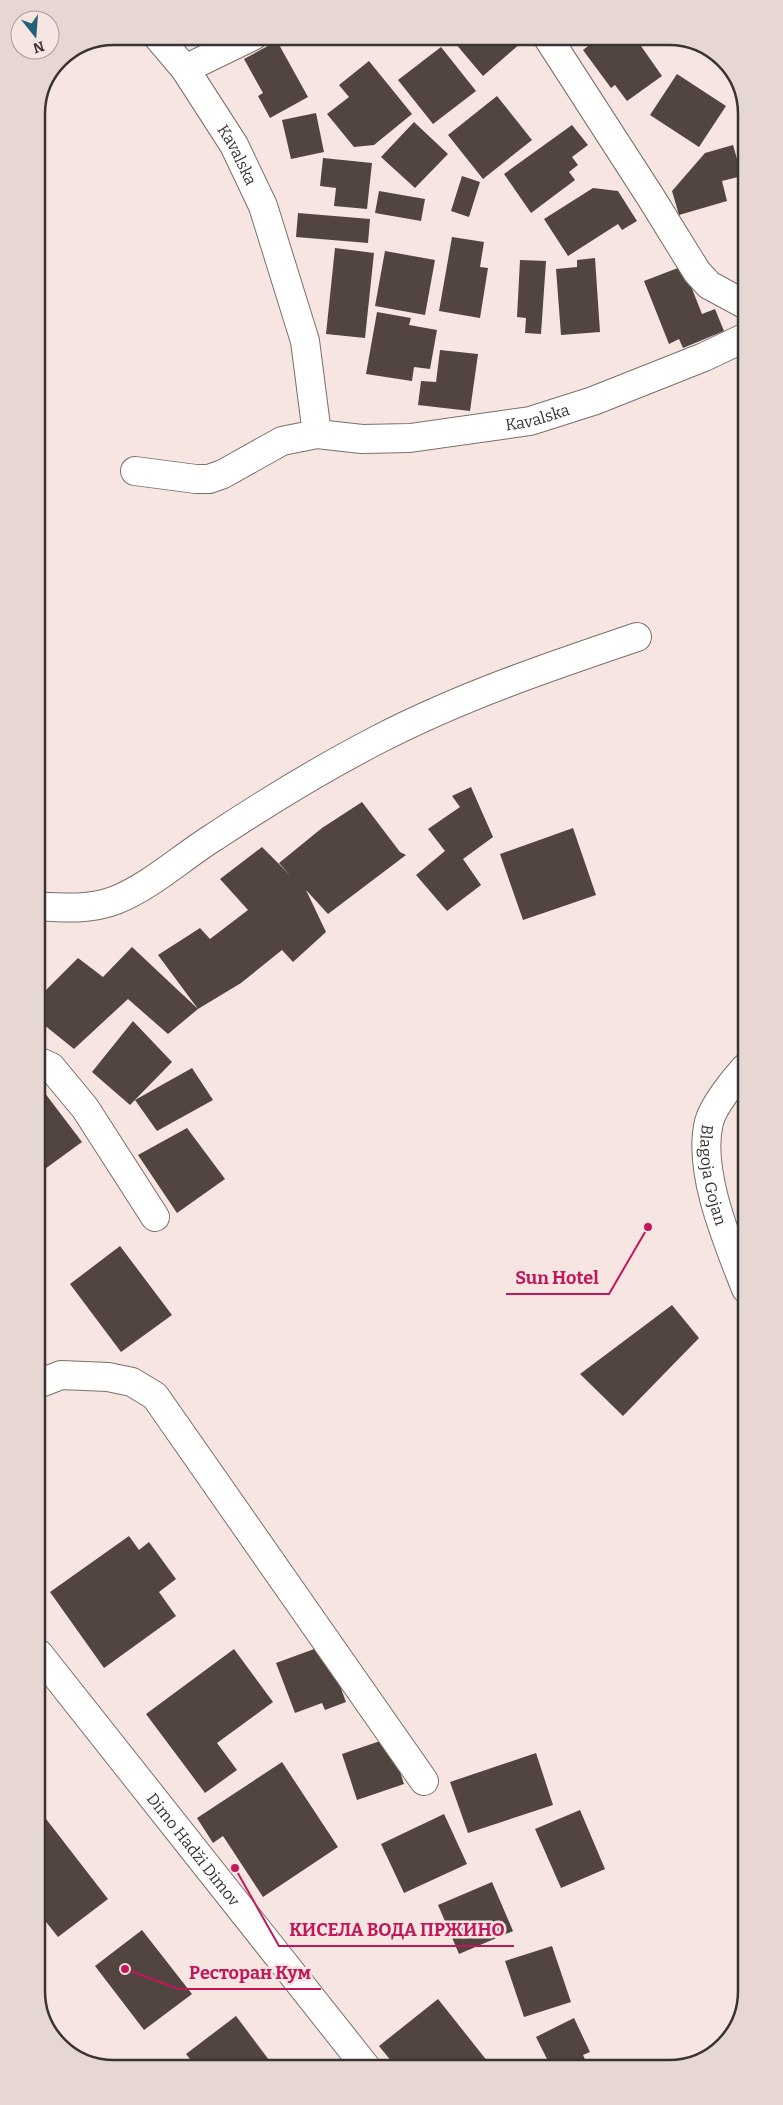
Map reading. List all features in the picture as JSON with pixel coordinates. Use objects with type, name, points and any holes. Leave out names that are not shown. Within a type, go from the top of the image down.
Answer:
[{"type":"street","name":"Kavalska","points":[[165,45],[185,69],[234,145],[262,206],[305,341],[318,434]]},
{"type":"street","points":[[185,69],[234,45]]},
{"type":"street","points":[[552,45],[697,272],[709,285],[738,301]]},
{"type":"street","name":"Kavalska","points":[[135,471],[196,480],[209,479],[223,474],[282,441],[318,434],[362,439],[410,438],[530,421],[594,401],[704,357],[738,341]]},
{"type":"street","points":[[45,906],[87,908],[116,900],[147,883],[214,837],[299,784],[375,740],[442,708],[516,678],[636,637]]},
{"type":"street","points":[[45,1064],[51,1068],[85,1108],[155,1217]]},
{"type":"street","name":"Blagoja Gojan","points":[[738,1077],[721,1099],[709,1121],[706,1156],[720,1222],[738,1268]]},
{"type":"street","points":[[45,1382],[61,1376],[108,1377],[132,1382],[155,1396],[424,1781]]},
{"type":"street","name":"Dimo Hadži Dimov","points":[[45,1663],[360,2060]]},
{"type":"building","points":[[270,45],[279,45],[308,97],[270,118],[258,96],[263,93],[244,59]]},
{"type":"building","points":[[457,45],[519,45],[483,76]]},
{"type":"building","points":[[589,45],[640,45],[662,76],[627,101],[615,85],[611,88],[583,50]]},
{"type":"building","points":[[441,47],[476,91],[433,124],[398,80]]},
{"type":"building","points":[[369,61],[412,114],[374,145],[354,147],[327,114],[349,97],[339,85]]},
{"type":"building","points":[[677,74],[726,106],[699,147],[650,115]]},
{"type":"building","points":[[497,96],[532,140],[483,179],[448,135]]},
{"type":"building","points":[[316,113],[324,152],[291,159],[282,120]]},
{"type":"building","points":[[414,122],[448,154],[415,188],[381,157]]},
{"type":"building","points":[[572,125],[588,145],[572,157],[578,165],[569,172],[575,180],[531,213],[504,174]]},
{"type":"building","points":[[733,145],[738,162],[738,177],[722,181],[727,201],[679,215],[672,191],[705,153]]},
{"type":"building","points":[[323,158],[372,163],[367,209],[334,206],[336,188],[320,186]]},
{"type":"building","points":[[462,176],[480,182],[469,217],[451,211]]},
{"type":"building","points":[[593,188],[618,191],[637,221],[622,230],[618,224],[568,256],[544,219]]},
{"type":"building","points":[[379,191],[425,199],[421,221],[375,213]]},
{"type":"building","points":[[298,213],[370,219],[368,243],[296,237]]},
{"type":"building","points":[[452,237],[484,242],[480,267],[488,268],[480,318],[439,311]]},
{"type":"building","points":[[335,248],[374,253],[365,338],[326,334]]},
{"type":"building","points":[[385,251],[435,260],[425,315],[375,306]]},
{"type":"building","points":[[595,258],[600,332],[561,335],[556,269],[577,267],[577,260]]},
{"type":"building","points":[[520,260],[546,261],[541,334],[525,333],[526,318],[517,317]]},
{"type":"building","points":[[683,266],[702,314],[715,309],[724,331],[683,348],[679,339],[669,344],[644,281]]},
{"type":"building","points":[[377,312],[411,318],[409,325],[437,330],[430,369],[414,367],[412,381],[366,374]]},
{"type":"building","points":[[440,350],[478,354],[470,411],[418,405],[421,381],[436,382]]},
{"type":"building","points":[[471,787],[493,837],[463,859],[481,885],[447,911],[416,875],[445,851],[428,829],[460,807],[452,796]]},
{"type":"building","points":[[362,802],[400,852],[406,855],[328,914],[306,890],[326,932],[293,962],[282,950],[241,983],[198,1009],[158,955],[200,928],[210,939],[248,910],[220,879],[262,847],[290,875],[279,863],[322,828]]},
{"type":"building","points":[[573,828],[596,895],[523,920],[500,854]]},
{"type":"building","points":[[132,947],[198,1009],[168,1034],[128,999],[74,1049],[45,1026],[45,991],[78,958],[103,977]]},
{"type":"building","points":[[133,1021],[172,1062],[130,1105],[92,1072]]},
{"type":"building","points":[[192,1068],[213,1100],[157,1131],[135,1100]]},
{"type":"building","points":[[45,1093],[82,1142],[45,1169]]},
{"type":"building","points":[[187,1128],[225,1179],[177,1213],[138,1155]]},
{"type":"building","points":[[120,1246],[172,1315],[121,1352],[70,1284]]},
{"type":"building","points":[[672,1305],[699,1338],[623,1416],[580,1374]]},
{"type":"building","points":[[129,1536],[139,1550],[149,1542],[176,1579],[159,1592],[176,1616],[104,1668],[50,1592]]},
{"type":"building","points":[[325,1645],[346,1702],[325,1710],[322,1703],[295,1713],[276,1663]]},
{"type":"building","points":[[234,1649],[273,1702],[217,1743],[237,1770],[205,1793],[146,1714]]},
{"type":"building","points":[[389,1738],[404,1784],[357,1800],[342,1754]]},
{"type":"building","points":[[536,1753],[553,1805],[468,1833],[450,1782]]},
{"type":"building","points":[[282,1762],[338,1847],[263,1897],[223,1836],[213,1843],[197,1818]]},
{"type":"building","points":[[580,1810],[605,1869],[561,1888],[535,1829]]},
{"type":"building","points":[[444,1814],[467,1864],[404,1893],[381,1844]]},
{"type":"building","points":[[45,1818],[108,1899],[58,1937],[45,1921]]},
{"type":"building","points":[[492,1882],[513,1931],[459,1954],[438,1905]]},
{"type":"building","points":[[142,1930],[192,1994],[144,2030],[95,1966]]},
{"type":"building","points":[[552,1946],[571,2002],[524,2017],[505,1961]]},
{"type":"building","points":[[438,1999],[486,2060],[390,2060],[379,2046]]},
{"type":"building","points":[[236,2016],[269,2060],[191,2060],[186,2054]]},
{"type":"building","points":[[574,2018],[590,2052],[583,2055],[585,2060],[548,2060],[536,2037]]},
{"type":"place","name":"Sun Hotel","points":[[648,1227]]},
{"type":"place","name":"КИСЕЛА ВОДА ПРЖИНО","points":[[235,1868]]},
{"type":"place","name":"Ресторан Кум","points":[[125,1969]]}]
